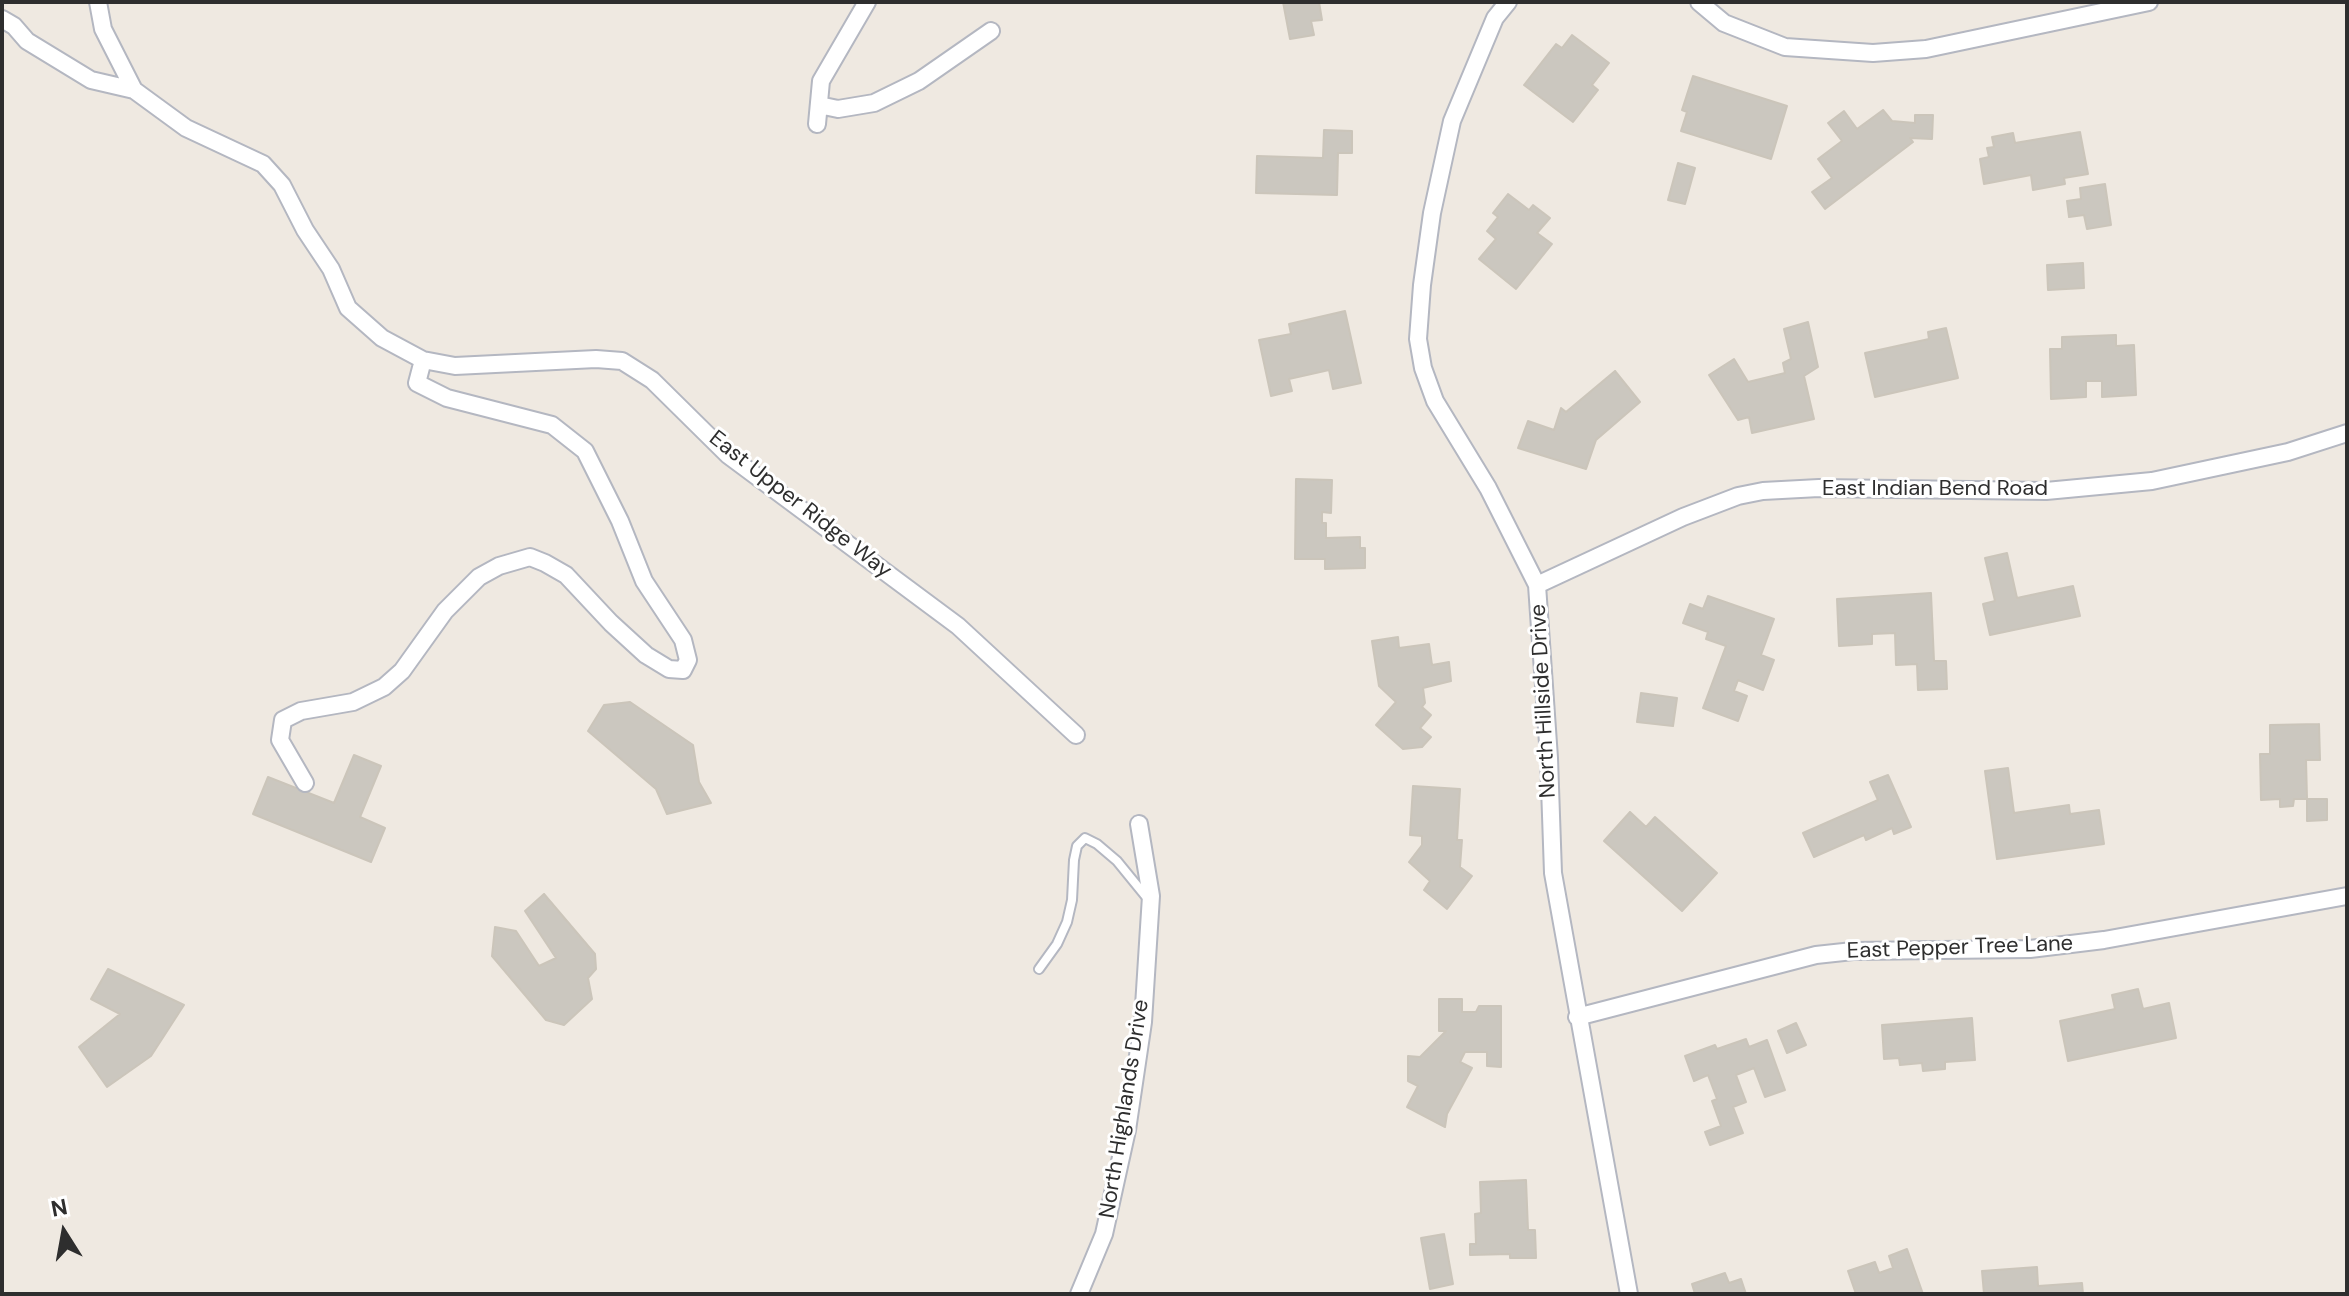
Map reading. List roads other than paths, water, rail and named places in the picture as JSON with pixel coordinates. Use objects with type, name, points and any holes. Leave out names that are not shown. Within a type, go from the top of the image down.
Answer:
[{"type":"street","points":[[98,2],[103,29],[134,90]]},
{"type":"street","points":[[817,124],[821,81],[867,2]]},
{"type":"street","name":"North Hillside Drive","points":[[1508,2],[1489,30],[1452,121],[1432,213],[1418,339],[1423,368],[1435,401],[1488,488],[1537,585],[1553,873],[1629,1294]]},
{"type":"street","points":[[1699,2],[1724,23],[1785,47],[1873,53],[1926,49],[2149,2]]},
{"type":"street","points":[[2,19],[14,26],[27,41],[91,80],[134,90]]},
{"type":"street","points":[[819,105],[838,109],[874,103],[919,81],[991,31]]},
{"type":"street","name":"East Upper Ridge Way","points":[[134,90],[186,128],[263,164],[282,185],[305,230],[331,269],[348,308],[382,338],[423,360],[455,366],[556,359],[622,361],[652,380],[728,455],[958,626],[1076,735]]},
{"type":"street","points":[[305,783],[280,740],[283,720],[301,711],[353,702],[384,687],[402,671],[445,611],[479,577],[499,566],[530,557],[545,563],[566,575],[646,655],[669,669],[683,670],[688,660],[683,640],[644,581],[620,521],[585,451],[552,425],[447,398],[417,383],[423,360]]},
{"type":"street","name":"East Indian Bend Road","points":[[1537,585],[1683,517],[1738,496],[1763,491],[1819,488],[2046,491],[2152,481],[2288,452],[2347,433]]},
{"type":"street","name":"North Highlands Drive","points":[[1079,1294],[1104,1234],[1127,1130],[1143,1022],[1151,903],[1139,824]]},
{"type":"street","name":"East Pepper Tree Lane","points":[[1577,1017],[1816,955],[1853,951],[2045,947],[2104,940],[2347,896]]},
{"type":"lane","points":[[1039,969],[1057,944],[1067,922],[1077,846],[1085,838],[1117,861],[1151,903]]}]
